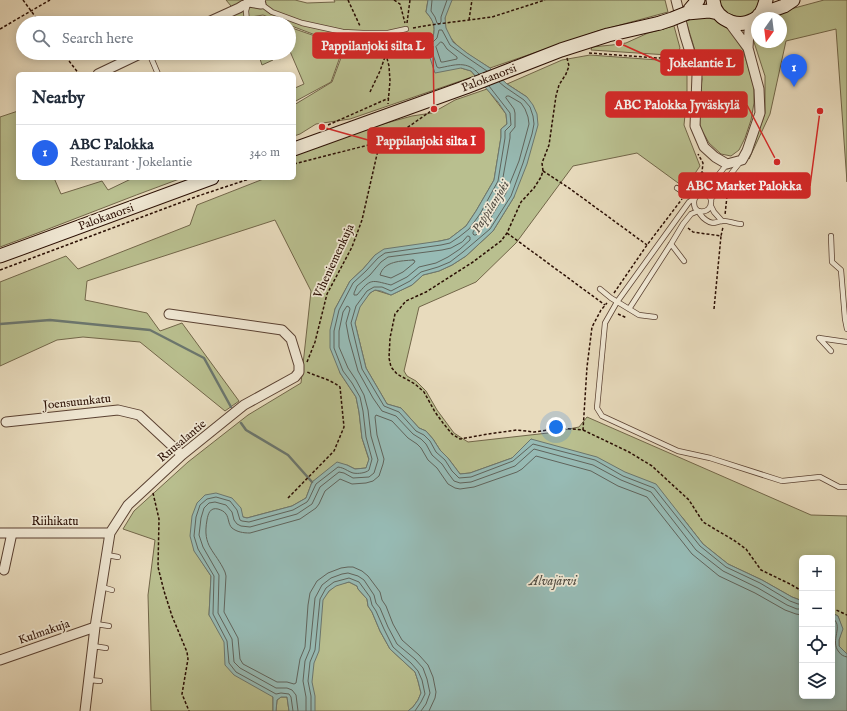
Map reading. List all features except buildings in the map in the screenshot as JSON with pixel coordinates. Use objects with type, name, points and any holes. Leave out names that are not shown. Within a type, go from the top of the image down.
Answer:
[{"type":"main road","name":"Palokanorsi","points":[[296,148],[466,87],[561,50],[608,35],[672,19],[687,12],[698,0]]},
{"type":"main road","points":[[713,0],[713,4],[722,18],[736,23],[744,23],[751,20]]},
{"type":"main road","points":[[760,12],[766,0]]},
{"type":"main road","points":[[770,12],[793,0]]},
{"type":"main road","name":"Palokanorsi","points":[[687,12],[710,11],[718,13]]},
{"type":"main road","name":"Palokanorsi","points":[[0,256],[207,180]]},
{"type":"street","points":[[676,0],[697,75],[695,126],[704,147],[715,157],[727,164],[742,160],[747,152],[760,113],[760,89],[748,48],[728,21]]},
{"type":"street","points":[[221,16],[239,8],[248,1],[262,2]]},
{"type":"street","points":[[748,48],[751,29]]},
{"type":"street","points":[[102,72],[127,60]]},
{"type":"street","name":"Ruusalantie","points":[[85,711],[89,696],[89,680],[93,646],[110,534],[128,506],[182,455],[244,405],[294,377],[299,372],[299,365],[291,339],[282,330],[169,314]]},
{"type":"street","name":"Joensuunkatu","points":[[6,422],[118,410],[139,415],[182,455]]},
{"type":"street","name":"Riihikatu","points":[[0,533],[110,534]]},
{"type":"street","points":[[4,570],[12,533]]},
{"type":"street","name":"Kulmakuja","points":[[0,660],[96,626]]},
{"type":"lane","points":[[246,16],[248,1]]},
{"type":"lane","points":[[262,2],[272,12],[283,16]]},
{"type":"lane","points":[[296,21],[343,32],[388,33],[406,29]]},
{"type":"lane","points":[[152,60],[157,72]]},
{"type":"lane","points":[[722,221],[711,206],[711,199],[742,160]]},
{"type":"lane","points":[[727,164],[700,194],[688,202],[612,309],[605,323],[597,408],[602,416],[678,451],[710,458],[782,481],[820,477],[839,487],[847,487]]},
{"type":"lane","points":[[677,188],[695,198]]},
{"type":"lane","points":[[700,194],[707,194],[711,199]]},
{"type":"lane","points":[[695,198],[695,208],[698,210],[700,216],[708,222],[715,223],[722,221],[741,224]]},
{"type":"lane","points":[[629,309],[671,244],[682,224],[691,214],[698,210],[702,212],[706,211],[711,206]]},
{"type":"lane","points":[[831,236],[832,262],[841,270],[847,329]]},
{"type":"lane","points":[[671,244],[684,261]]},
{"type":"lane","points":[[600,288],[611,298],[639,315],[655,317]]},
{"type":"lane","points":[[831,351],[819,338],[847,342]]},
{"type":"lane","points":[[107,555],[118,557]]},
{"type":"lane","points":[[102,587],[112,590]]},
{"type":"lane","points":[[96,626],[109,626]]},
{"type":"lane","points":[[93,646],[106,648]]},
{"type":"lane","points":[[89,680],[100,682]]},
{"type":"path","points":[[23,0],[35,16]]},
{"type":"path","points":[[22,16],[50,0]]},
{"type":"path","points":[[348,0],[363,33]]},
{"type":"path","points":[[394,0],[400,4],[406,29]]},
{"type":"path","points":[[406,29],[410,0]]},
{"type":"path","points":[[469,20],[472,0]]},
{"type":"path","points":[[406,29],[492,17],[546,0]]},
{"type":"path","points":[[0,29],[16,20]]},
{"type":"path","points":[[381,33],[389,66],[390,81],[387,108]]},
{"type":"path","points":[[584,53],[591,52],[658,58],[685,56]]},
{"type":"path","points":[[370,92],[386,54]]},
{"type":"path","points":[[566,56],[569,66],[559,85],[556,96],[549,145],[542,163],[543,171],[541,177],[534,188],[521,202],[507,233],[501,241],[473,262],[426,292],[406,301],[395,314],[390,338],[389,358],[391,367],[397,374],[415,384],[424,392],[443,423],[452,434],[460,439],[517,430],[534,432],[561,428],[583,430],[629,452],[652,466],[689,500],[704,522],[735,541],[746,550],[761,570],[799,589]]},
{"type":"path","points":[[68,60],[77,72]]},
{"type":"path","points":[[322,127],[389,98]]},
{"type":"path","points":[[296,163],[380,142],[402,132],[434,109]]},
{"type":"path","name":"Viheniemenkuja","points":[[306,366],[315,342],[326,294],[352,247],[362,220],[384,122]]},
{"type":"path","points":[[583,430],[587,367],[592,327],[605,305],[702,172],[703,163],[698,153]]},
{"type":"path","points":[[543,171],[569,188],[647,246]]},
{"type":"path","points":[[0,270],[198,196],[246,180]]},
{"type":"path","points":[[507,233],[605,305],[627,318]]},
{"type":"path","points":[[714,309],[721,236]]},
{"type":"path","points":[[288,498],[334,452],[344,427],[340,387],[334,382],[314,376],[304,370]]},
{"type":"path","points":[[152,490],[159,519],[158,567],[172,616],[187,652],[188,660],[182,694],[189,711]]},
{"type":"path","points":[[835,609],[847,615]]},
{"type":"green space","points":[[226,0],[260,0],[264,3],[265,0],[295,0],[307,3],[335,2],[334,0],[428,0],[426,12],[433,23],[433,37],[461,68],[471,71],[475,76],[350,119],[316,124],[296,135],[296,104],[332,82],[348,39],[318,36],[296,28],[296,16],[232,16],[231,6]]},
{"type":"green space","points":[[452,0],[665,0],[668,12],[598,31],[490,68],[467,53],[453,41],[448,34],[445,26],[445,17]]},
{"type":"green space","points":[[718,0],[761,0],[755,10],[751,12],[749,16],[745,17],[724,12]]},
{"type":"green space","points":[[824,0],[847,0],[847,182],[836,29],[787,41],[787,12],[782,12]]},
{"type":"green space","points":[[701,15],[715,18],[730,30],[743,50],[754,87],[754,103],[751,120],[745,138],[739,150],[731,156],[721,154],[709,143],[700,127],[699,103],[702,79],[686,21]]},
{"type":"green space","points":[[674,26],[680,48],[677,54],[668,55],[591,50],[592,47],[626,43],[648,33]]},
{"type":"green space","points":[[296,29],[318,37],[346,40],[331,82],[296,101],[296,88],[304,84],[294,60],[296,60]]},
{"type":"green space","points":[[756,48],[784,48],[770,114],[749,159],[765,113],[765,76]]},
{"type":"green space","points":[[590,55],[683,61],[687,76],[684,125],[700,166],[685,188],[637,153],[573,166],[516,243],[476,282],[419,307],[404,371],[407,376],[416,381],[426,391],[437,410],[454,433],[468,442],[548,433],[579,427],[587,417],[811,515],[847,516],[847,654],[839,646],[842,629],[838,616],[835,614],[835,555],[799,555],[799,600],[728,564],[703,544],[682,517],[531,439],[512,458],[470,473],[460,474],[426,431],[419,428],[401,408],[387,404],[366,368],[355,323],[359,307],[370,293],[375,290],[391,295],[412,285],[423,275],[439,271],[452,265],[466,256],[493,231],[514,197],[527,97],[507,84],[562,60]]},
{"type":"green space","points":[[260,60],[273,60],[262,65]]},
{"type":"green space","points":[[487,89],[506,114],[507,124],[501,129],[494,180],[466,226],[449,239],[375,255],[350,281],[335,309],[340,373],[356,397],[362,438],[369,460],[366,468],[355,469],[347,465],[312,482],[306,498],[292,506],[247,518],[243,517],[194,550],[211,576],[209,615],[273,697],[273,711],[151,711],[148,595],[155,540],[123,529],[134,511],[188,462],[248,415],[301,383],[311,291],[275,220],[87,281],[85,300],[147,313],[160,331],[182,323],[239,401],[225,411],[140,342],[83,337],[57,340],[0,366],[0,282],[66,256],[78,269],[190,225],[197,205],[261,180],[296,180],[296,154],[361,130],[412,116],[432,113],[455,100]]},
{"type":"green space","points":[[16,112],[16,180],[55,180],[61,194],[102,181],[108,190],[129,180],[177,180],[0,247],[0,117]]},
{"type":"green space","points":[[349,582],[357,586],[367,599],[368,606],[390,649],[415,672],[421,693],[413,707],[408,711],[311,711],[300,694],[315,609],[329,591],[336,585]]},
{"type":"green space","points":[[281,697],[287,697],[289,711],[276,711],[277,700]]},
{"type":"water","name":"Alvajärvi","points":[[428,0],[452,0],[445,18],[446,28],[453,42],[490,68],[507,84],[527,97],[537,114],[538,125],[527,164],[514,197],[493,231],[466,256],[452,265],[439,271],[423,275],[412,285],[391,295],[375,290],[370,293],[360,307],[355,323],[366,368],[387,404],[401,408],[419,428],[426,431],[460,474],[470,473],[512,458],[531,439],[597,457],[625,472],[656,484],[703,544],[728,564],[799,600],[799,699],[835,699],[835,614],[838,616],[843,629],[839,640],[839,646],[847,654],[847,711],[408,711],[413,707],[421,693],[415,672],[390,649],[368,606],[367,599],[357,586],[349,582],[336,586],[329,591],[323,600],[319,651],[314,663],[312,682],[315,696],[315,711],[289,711],[287,697],[281,697],[277,700],[276,711],[273,711],[273,697],[234,675],[225,665],[224,642],[209,615],[211,576],[194,551],[190,536],[192,516],[197,503],[205,495],[216,493],[232,498],[241,508],[243,517],[247,518],[292,506],[306,498],[312,482],[337,462],[355,469],[366,468],[369,459],[362,438],[356,397],[340,373],[330,348],[330,330],[335,309],[350,281],[375,255],[384,249],[449,239],[466,226],[494,180],[501,129],[507,124],[506,114],[498,102],[471,71],[461,68],[435,73],[425,43],[433,37],[434,26],[426,12]]},
{"type":"waterway","points":[[0,324],[50,320],[150,330],[204,358],[231,407]]},
{"type":"waterway","points":[[241,423],[246,430],[288,455],[312,482]]},
{"type":"place","name":"Jokelantie L","points":[[619,43]]},
{"type":"place","name":"ABC Palokka","points":[[794,87]]},
{"type":"place","name":"Pappilanjoki silta L","points":[[434,109]]},
{"type":"place","name":"ABC Market Palokka","points":[[820,111]]},
{"type":"place","name":"Pappilanjoki silta I","points":[[322,127]]},
{"type":"place","name":"ABC Palokka Jyväskylä","points":[[777,162]]},
{"type":"water label","name":"Pappilanjoki","points":[[491,207]]}]
